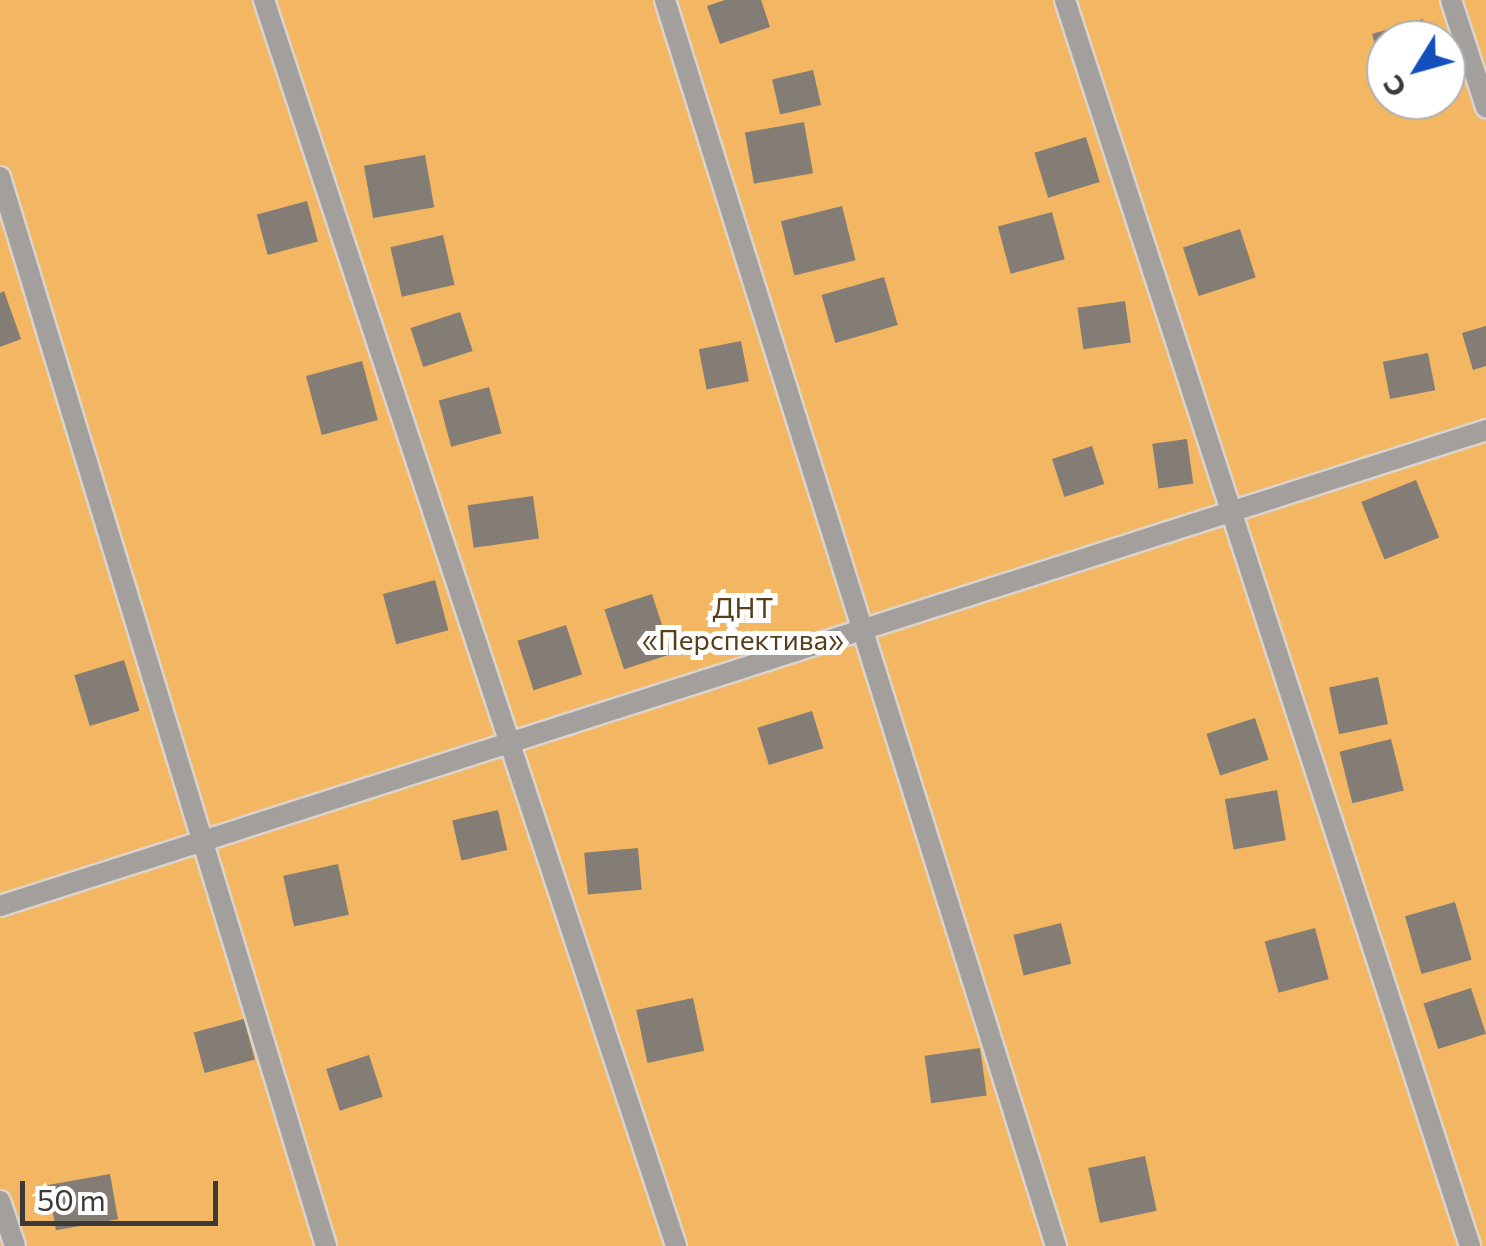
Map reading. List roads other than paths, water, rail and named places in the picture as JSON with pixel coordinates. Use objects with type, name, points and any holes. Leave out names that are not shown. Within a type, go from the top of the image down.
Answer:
[{"type":"street","points":[[264,0],[676,1246]]},
{"type":"street","points":[[665,0],[869,625],[1056,1246]]},
{"type":"street","points":[[1064,0],[1224,513],[1456,1220],[1470,1246]]},
{"type":"street","points":[[1451,0],[1486,107]]},
{"type":"street","points":[[0,177],[206,839],[326,1246]]},
{"type":"street","points":[[0,906],[1486,430]]},
{"type":"street","points":[[0,1201],[15,1246]]},
{"type":"street","points":[[1453,1246],[1456,1220]]},
{"type":"park label","name":"ДНТ «Перспектива»","points":[[743,623]]}]
